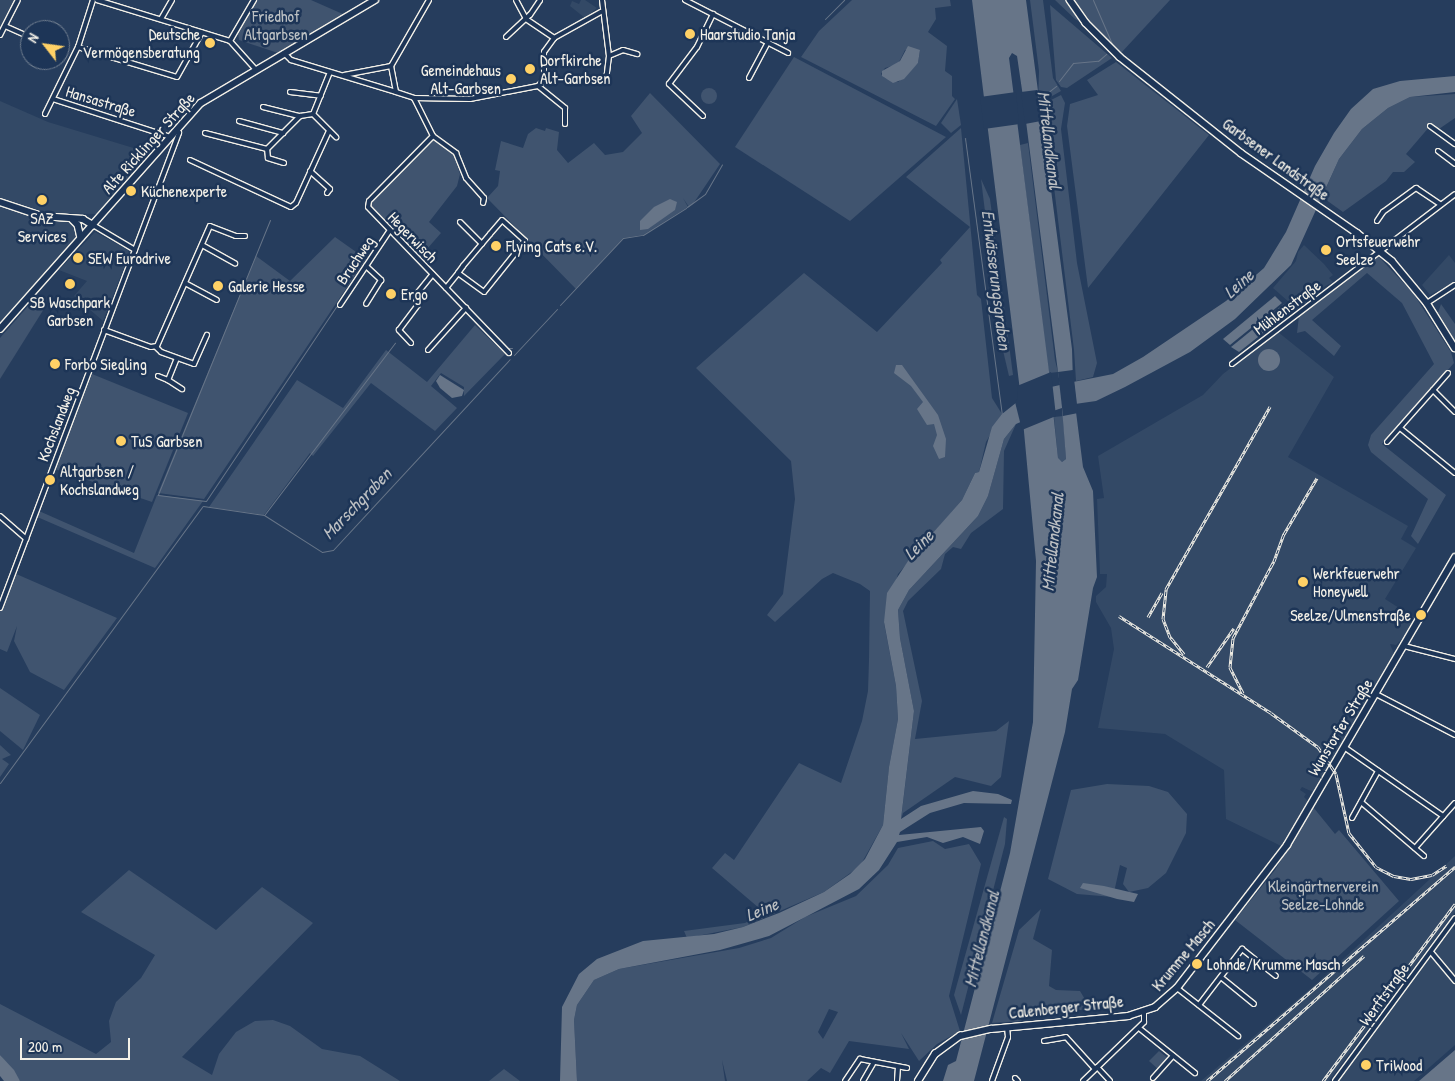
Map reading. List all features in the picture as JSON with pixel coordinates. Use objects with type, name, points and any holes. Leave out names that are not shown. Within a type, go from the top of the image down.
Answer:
[{"type":"main road","name":"Alte Ricklinger Straße","points":[[0,329],[177,129],[209,98],[375,0]]},
{"type":"main road","name":"Garbsener Landstraße","points":[[1070,0],[1086,23],[1120,57],[1241,153],[1380,251],[1427,303],[1455,348]]},
{"type":"main road","points":[[0,202],[42,216],[83,219],[93,225]]},
{"type":"main road","points":[[72,219],[78,225],[81,238]]},
{"type":"main road","name":"Wunstorfer Straße","points":[[1242,906],[1286,845],[1455,558]]},
{"type":"main road","name":"Krumme Masch","points":[[1144,1012],[1163,1001],[1177,988],[1242,906]]},
{"type":"main road","name":"Calenberger Straße","points":[[918,1081],[935,1054],[960,1036],[991,1029],[1144,1012]]},
{"type":"street","points":[[0,35],[18,0]]},
{"type":"street","points":[[45,114],[78,47],[93,0]]},
{"type":"street","points":[[97,0],[230,41],[256,70]]},
{"type":"street","points":[[161,20],[172,0]]},
{"type":"street","points":[[230,41],[254,0]]},
{"type":"street","points":[[396,92],[391,66],[429,0]]},
{"type":"street","points":[[516,0],[526,19],[554,38]]},
{"type":"street","points":[[506,37],[526,19],[540,0]]},
{"type":"street","points":[[602,0],[601,12],[609,56],[606,81]]},
{"type":"street","points":[[685,0],[788,53]]},
{"type":"street","points":[[284,54],[291,60],[414,98],[470,98],[538,86],[544,80],[544,52],[554,38],[601,12]]},
{"type":"street","points":[[703,116],[669,84],[697,47],[713,14]]},
{"type":"street","points":[[5,26],[20,32]]},
{"type":"street","points":[[78,47],[177,77],[202,32]]},
{"type":"street","points":[[749,78],[768,42]]},
{"type":"street","points":[[609,56],[622,50],[638,54]]},
{"type":"street","points":[[342,76],[391,66]]},
{"type":"street","points":[[313,114],[330,72]]},
{"type":"street","points":[[538,86],[565,108],[565,124]]},
{"type":"street","points":[[290,92],[321,96]]},
{"type":"street","points":[[414,98],[433,136],[454,151],[466,178],[484,198],[483,203]]},
{"type":"street","name":"Hansastraße","points":[[53,99],[171,137]]},
{"type":"street","points":[[263,106],[300,116],[313,114]]},
{"type":"street","points":[[313,114],[336,137]]},
{"type":"street","points":[[267,148],[300,116]]},
{"type":"street","points":[[238,121],[283,133]]},
{"type":"street","points":[[1430,126],[1455,144]]},
{"type":"street","name":"Kochslandweg","points":[[0,608],[1,598],[26,539],[179,133],[177,129]]},
{"type":"street","points":[[190,160],[288,207],[296,203],[329,131]]},
{"type":"street","points":[[205,133],[267,148]]},
{"type":"street","name":"Hegerwisch","points":[[433,136],[368,202],[369,209],[509,354]]},
{"type":"street","points":[[267,148],[268,158],[284,163]]},
{"type":"street","points":[[1438,150],[1455,164]]},
{"type":"street","points":[[310,171],[330,190],[327,193]]},
{"type":"street","points":[[1377,221],[1383,212],[1416,188],[1440,204]]},
{"type":"street","name":"Mühlenstraße","points":[[1232,364],[1455,194]]},
{"type":"street","points":[[446,288],[458,273],[501,221],[507,221],[525,243],[484,292],[458,273]]},
{"type":"street","points":[[460,222],[482,244]]},
{"type":"street","points":[[93,225],[135,250]]},
{"type":"street","points":[[156,347],[210,226],[236,236],[245,236]]},
{"type":"street","name":"Bruchweg","points":[[340,304],[390,230]]},
{"type":"street","points":[[202,244],[235,263]]},
{"type":"street","points":[[366,266],[381,280],[366,304]]},
{"type":"street","points":[[412,343],[399,329],[418,305],[415,298],[433,274]]},
{"type":"street","points":[[185,283],[217,300]]},
{"type":"street","points":[[1427,303],[1455,285]]},
{"type":"street","points":[[428,350],[466,308]]},
{"type":"street","points":[[104,330],[156,347],[194,364],[207,334]]},
{"type":"street","points":[[168,380],[177,358]]},
{"type":"street","points":[[1387,442],[1448,373]]},
{"type":"street","points":[[158,376],[182,389]]},
{"type":"street","points":[[1433,390],[1455,412]]},
{"type":"street","points":[[1400,428],[1455,473]]},
{"type":"street","points":[[0,516],[26,539]]},
{"type":"street","points":[[1404,646],[1455,660]]},
{"type":"street","points":[[1376,694],[1455,735]]},
{"type":"street","points":[[1344,747],[1443,816]]},
{"type":"street","points":[[1352,818],[1378,771]]},
{"type":"street","points":[[1361,802],[1424,856]]},
{"type":"street","points":[[1415,848],[1455,803]]},
{"type":"street","name":"Werftstraße","points":[[1335,1081],[1455,918]]},
{"type":"street","points":[[1199,1005],[1222,978],[1221,973],[1242,949],[1276,976]]},
{"type":"street","points":[[1431,952],[1455,981]]},
{"type":"street","points":[[1222,978],[1254,1004]]},
{"type":"street","points":[[1177,988],[1238,1036]]},
{"type":"street","points":[[1083,1081],[1144,1022],[1144,1012]]},
{"type":"street","points":[[992,1081],[1008,1038],[1007,1027]]},
{"type":"street","points":[[1138,1028],[1195,1073]]},
{"type":"street","points":[[1044,1041],[1066,1037],[1110,1081]]},
{"type":"street","points":[[1153,1078],[1173,1056]]},
{"type":"street","points":[[845,1081],[858,1060],[873,1064],[907,1068]]},
{"type":"street","points":[[863,1081],[873,1064]]},
{"type":"street","points":[[897,1081],[898,1067]]},
{"type":"shaded area","points":[[0,0],[15,0],[0,30]]},
{"type":"shaded area","points":[[581,0],[585,0],[597,8],[585,18],[570,6],[572,1],[579,4]]},
{"type":"shaded area","points":[[0,101],[48,122],[150,153],[97,214],[49,213],[0,198]]},
{"type":"shaded area","points":[[0,205],[40,218],[72,222],[79,234],[0,323]]},
{"type":"shaded area","points":[[95,232],[128,250],[129,255],[103,321],[74,296],[87,281],[59,270]]},
{"type":"shaded area","points":[[1304,245],[1333,275],[1329,278],[1333,282],[1320,289],[1298,310],[1273,288],[1296,261],[1298,252]]},
{"type":"shaded area","points":[[1449,255],[1455,263],[1455,282],[1430,295],[1422,285]]},
{"type":"shaded area","points":[[1278,332],[1334,377],[1288,457],[1408,526],[1401,539],[1416,548],[1385,599],[1415,618],[1403,638],[1396,645],[1390,644],[1394,654],[1313,792],[1302,787],[1300,790],[1306,794],[1304,797],[1308,801],[1281,846],[1226,819],[1224,770],[1165,734],[1098,728],[1114,649],[1111,628],[1096,602],[1096,596],[1106,587],[1107,574],[1100,574],[1097,499],[1104,498],[1098,456],[1203,395],[1223,374]]},
{"type":"shaded area","points":[[1455,856],[1455,912],[1329,1081],[1201,1081],[1316,984]]},
{"type":"shaded area","points":[[1449,923],[1455,930],[1455,1045],[1414,1081],[1333,1081]]},
{"type":"green space","name":"Friedhof Altgarbsen","points":[[257,0],[311,0],[345,15],[278,53],[239,40],[238,33]]},
{"type":"green space","points":[[852,0],[950,0],[951,6],[935,8],[936,19],[928,32],[947,46],[945,71],[952,76],[952,96],[955,99],[936,126],[801,57],[819,31]],"holes":[[[905,50],[920,50],[918,63],[898,82],[885,78],[881,74],[885,68],[898,64]]]},
{"type":"green space","points":[[1030,0],[1043,0],[1053,78],[1061,91],[1038,104],[1039,71]]},
{"type":"green space","points":[[1055,0],[1068,0],[1079,21],[1075,19]]},
{"type":"green space","points":[[1073,0],[1170,0],[1121,53],[1088,22]]},
{"type":"green space","points":[[1050,5],[1112,58],[1067,88],[1061,87],[1056,80]]},
{"type":"green space","points":[[794,57],[946,137],[850,221],[735,147]]},
{"type":"green space","points":[[1116,62],[1209,135],[1088,288],[1067,126],[1070,104],[1098,95],[1087,80]]},
{"type":"green space","points":[[709,88],[715,90],[717,96],[715,102],[709,104],[703,102],[701,96],[703,90]]},
{"type":"green space","points":[[650,93],[720,164],[693,204],[689,207],[683,198],[688,207],[643,235],[623,238],[576,289],[487,198],[498,186],[500,171],[495,170],[501,141],[523,148],[528,134],[536,128],[545,131],[546,128],[559,132],[557,150],[568,163],[594,143],[605,155],[623,152],[642,133],[631,116]]},
{"type":"green space","points":[[1455,94],[1455,118],[1439,129],[1430,126],[1406,154],[1415,162],[1404,172],[1393,172],[1386,181],[1343,212],[1322,197],[1339,159],[1362,129],[1388,108],[1410,97]]},
{"type":"green space","points":[[1061,95],[1065,103],[1061,129],[1077,263],[1097,363],[1093,377],[1076,381],[1074,350],[1047,130],[1040,120],[1039,106]]},
{"type":"green space","points":[[957,99],[961,125],[951,133],[941,123]]},
{"type":"green space","points":[[961,128],[977,295],[981,299],[992,398],[1002,414],[986,442],[979,472],[975,473],[962,500],[898,574],[884,623],[896,686],[898,719],[889,767],[883,825],[860,866],[824,892],[743,927],[687,938],[684,931],[745,923],[765,913],[712,868],[725,853],[734,860],[799,763],[841,783],[862,721],[868,691],[869,660],[870,591],[860,584],[833,573],[822,579],[775,622],[767,615],[783,594],[795,499],[791,461],[696,368],[804,273],[877,332],[942,263],[940,260],[970,227],[906,177]]},
{"type":"green space","points":[[434,139],[454,156],[460,174],[457,186],[429,222],[441,233],[420,257],[367,201]]},
{"type":"green space","points":[[1028,143],[1058,372],[1049,373],[1020,145]]},
{"type":"green space","points":[[981,179],[990,199],[1013,375],[1009,376],[1001,342]]},
{"type":"green space","points":[[335,237],[366,259],[204,499],[158,493],[256,256],[290,281]]},
{"type":"green space","points":[[1378,256],[1413,293],[1451,352],[1454,363],[1382,444],[1446,495],[1418,544],[1411,536],[1428,499],[1371,452],[1368,445],[1371,435],[1434,364],[1402,303],[1367,273],[1312,320],[1341,346],[1334,356],[1305,331],[1297,333],[1299,316]]},
{"type":"green space","points":[[37,296],[47,304],[0,379],[0,338]]},
{"type":"green space","points":[[1441,304],[1455,324],[1455,341],[1438,313]]},
{"type":"green space","points":[[475,325],[505,354],[464,396],[464,387],[441,373],[431,386],[457,408],[435,431],[371,383],[313,456],[310,453],[264,515],[209,507],[297,380],[343,408],[386,350],[427,382]]},
{"type":"green space","name":"TuS Garbsen","points":[[92,374],[188,413],[152,502],[55,469]]},
{"type":"green space","points":[[1063,416],[1066,459],[1062,462],[1058,459],[1054,417]]},
{"type":"green space","points":[[1016,424],[1004,451],[1003,509],[971,533],[961,549],[953,547],[945,554],[941,569],[908,601],[903,611],[922,701],[915,739],[996,731],[1009,721],[1001,777],[991,786],[955,777],[903,813],[901,820],[914,711],[900,638],[898,610],[909,590],[978,516],[988,496],[1004,439]]},
{"type":"green space","points":[[157,495],[203,501],[155,568],[35,516],[39,511],[134,553]]},
{"type":"green space","points":[[14,573],[117,618],[64,690],[30,672],[14,641],[17,626],[7,652],[0,649],[0,610]]},
{"type":"green space","points":[[0,688],[40,715],[23,750],[0,731]]},
{"type":"green space","points":[[0,745],[11,755],[2,759],[9,764],[0,777]]},
{"type":"green space","points":[[1107,784],[1149,786],[1168,792],[1187,814],[1186,833],[1166,873],[1148,888],[1129,892],[1123,884],[1127,868],[1120,865],[1113,897],[1077,894],[1048,879],[1071,790]]},
{"type":"green space","name":"Kleingärtnerverein Seelze-Lohnde","points":[[1313,807],[1335,834],[1339,830],[1399,901],[1312,980],[1235,920],[1275,870]]},
{"type":"green space","points":[[1004,817],[1007,819],[1005,844],[961,1015],[954,995]]},
{"type":"green space","points":[[933,841],[945,849],[969,844],[981,864],[949,996],[960,1031],[937,1044],[919,1061],[901,1033],[909,1049],[849,1041],[830,1073],[821,1068],[807,1081],[727,1081],[722,1060],[725,1081],[577,1081],[574,1020],[577,1005],[594,980],[619,969],[739,948],[771,938],[805,917],[856,896],[888,865],[898,848]],"holes":[[[829,1009],[838,1012],[823,1039],[818,1032]]]},
{"type":"green space","points":[[129,870],[216,930],[262,887],[313,923],[182,1057],[212,1075],[219,1054],[236,1032],[255,1021],[273,1020],[290,1026],[322,1049],[360,1056],[400,1081],[20,1081],[0,1055],[0,1004],[96,1054],[111,1042],[109,1021],[116,1002],[141,978],[155,955],[81,912]]},
{"type":"green space","points":[[1041,909],[1033,939],[1052,950],[1049,986],[1056,990],[1080,991],[1086,1001],[1097,1009],[1063,1011],[1020,1018],[1022,1021],[992,1023],[1019,930]]},
{"type":"green space","points":[[1159,1051],[1169,1059],[1159,1070],[1149,1061]]},
{"type":"green space","points":[[504,1069],[520,1081],[489,1081]]},
{"type":"water","name":"Mittellandkanal","points":[[972,0],[1026,0],[1072,349],[1073,382],[1113,374],[1143,357],[1226,301],[1264,268],[1286,232],[1315,166],[1334,133],[1351,109],[1373,89],[1400,81],[1455,76],[1455,92],[1410,97],[1388,108],[1362,129],[1339,159],[1291,265],[1235,319],[1190,352],[1125,387],[1096,401],[1075,404],[1083,467],[1093,491],[1097,577],[1093,588],[1078,680],[1072,689],[1065,732],[974,1081],[943,1081],[948,1065],[956,1061],[1010,853],[1033,722],[1036,561],[1023,421],[1016,424],[1004,439],[988,496],[978,516],[909,590],[898,610],[900,638],[914,711],[901,819],[921,806],[973,791],[998,794],[1012,800],[1011,804],[964,803],[930,813],[900,832],[899,835],[981,827],[984,831],[980,844],[963,837],[943,843],[927,837],[897,842],[879,870],[859,889],[769,936],[720,950],[619,969],[594,980],[577,1005],[574,1020],[577,1081],[560,1081],[562,1007],[579,974],[597,959],[643,941],[714,934],[743,927],[824,892],[850,874],[865,859],[883,825],[889,767],[898,719],[896,686],[884,622],[887,593],[908,561],[962,500],[975,473],[979,472],[992,427],[1002,414],[1021,399]],"holes":[[[1012,53],[1017,56],[1022,90],[1060,385],[1051,387],[1009,58]],[[1062,408],[1066,459],[1062,462],[1058,458],[1053,411]]]},
{"type":"water","points":[[908,46],[920,50],[918,63],[904,79],[893,83],[882,76],[882,71],[900,61]]},
{"type":"water","points":[[670,199],[677,202],[675,210],[648,229],[640,230],[640,221],[654,207]]},
{"type":"water","points":[[1275,296],[1282,303],[1230,345],[1223,339]]},
{"type":"water","points":[[1284,304],[1291,311],[1239,352],[1231,347]]},
{"type":"water","points":[[1265,349],[1273,349],[1280,356],[1280,364],[1273,371],[1265,371],[1258,364],[1258,356]]},
{"type":"water","points":[[896,365],[902,365],[938,415],[946,439],[945,457],[939,459],[933,446],[937,435],[934,424],[927,425],[917,409],[923,402],[911,386],[894,373]]},
{"type":"water","points":[[440,375],[464,390],[462,396],[452,398],[440,388],[436,381]]},
{"type":"water","points":[[1083,883],[1138,894],[1134,902],[1117,899],[1080,888]]},
{"type":"water","points":[[1455,1050],[1455,1081],[1419,1081]]},
{"type":"water","points":[[0,1055],[14,1070],[20,1081],[4,1081],[0,1076]]},
{"type":"pier","points":[[1037,90],[1041,121],[1025,124],[1021,92]]},
{"type":"pier","points":[[1016,92],[1019,124],[984,129],[980,97]]},
{"type":"pier","points":[[1073,370],[1078,413],[1063,416],[1058,372]]},
{"type":"pier","points":[[1051,372],[1056,416],[1022,430],[1015,402],[1018,398],[1017,386]]},
{"type":"waterway","name":"Marschgraben","points":[[825,19],[844,0]]},
{"type":"waterway","points":[[1093,0],[1112,44]]},
{"type":"waterway","points":[[1059,81],[1073,63],[1098,61],[1106,54]]},
{"type":"waterway","name":"Mittellandkanal","points":[[1042,97],[1056,86]]},
{"type":"waterway","name":"Entwässerungsgraben","points":[[965,138],[1002,415]]},
{"type":"waterway","name":"Marschgraben","points":[[687,207],[705,194],[722,164]]},
{"type":"waterway","name":"Marschgraben","points":[[560,305],[623,238],[643,235],[686,208]]},
{"type":"waterway","points":[[270,220],[158,495],[206,501],[336,307]]},
{"type":"waterway","name":"Marschgraben","points":[[514,355],[557,309]]},
{"type":"waterway","points":[[480,320],[508,348],[512,348]]},
{"type":"waterway","points":[[265,514],[395,343]]},
{"type":"waterway","name":"Marschgraben","points":[[0,783],[203,506],[264,515],[322,552],[333,550],[510,359]]},
{"type":"railway","points":[[1184,654],[1170,637],[1163,619],[1166,589],[1270,407]]},
{"type":"railway","points":[[1243,693],[1230,667],[1233,638],[1274,561],[1284,534],[1317,478]]},
{"type":"railway","points":[[1148,617],[1162,593]]},
{"type":"railway","points":[[1119,616],[1271,713],[1318,747],[1336,774],[1349,833],[1376,867],[1394,876],[1411,879],[1432,875],[1446,866]]},
{"type":"railway","points":[[1207,667],[1234,628]]},
{"type":"railway","points":[[1207,1081],[1455,867]]},
{"type":"railway","points":[[1323,1081],[1455,904]]},
{"type":"railway","points":[[1225,1081],[1364,956]]},
{"type":"place","name":"Haarstudio Tanja","points":[[690,34]]},
{"type":"place","name":"Deutsche Vermögensberatung","points":[[210,43]]},
{"type":"place","name":"Dorfkirche Alt-Garbsen","points":[[530,69]]},
{"type":"place","name":"Gemeindehaus Alt-Garbsen","points":[[511,79]]},
{"type":"place","name":"Küchenexperte","points":[[131,191]]},
{"type":"place","name":"SAZ Services","points":[[42,200]]},
{"type":"place","name":"Flying Cats e.V.","points":[[496,246]]},
{"type":"place","name":"Ortsfeuerwehr Seelze","points":[[1326,250]]},
{"type":"place","name":"SEW Eurodrive","points":[[78,258]]},
{"type":"place","name":"SB Waschpark Garbsen","points":[[70,284]]},
{"type":"place","name":"Galerie Hesse","points":[[218,286]]},
{"type":"place","name":"Ergo","points":[[391,294]]},
{"type":"place","name":"Forbo Siegling","points":[[55,364]]},
{"type":"place","name":"TuS Garbsen","points":[[121,441]]},
{"type":"place","name":"Altgarbsen / Kochslandweg","points":[[50,480]]},
{"type":"place","name":"Werkfeuerwehr Honeywell","points":[[1303,582]]},
{"type":"place","name":"Seelze/Ulmenstraße","points":[[1421,615]]},
{"type":"place","name":"Lohnde/Krumme Masch","points":[[1197,964]]},
{"type":"place","name":"TriWood","points":[[1366,1065]]},
{"type":"water label","name":"Leine","points":[[1239,284]]},
{"type":"water label","name":"Leine","points":[[919,545]]},
{"type":"water label","name":"Leine","points":[[762,910]]}]
